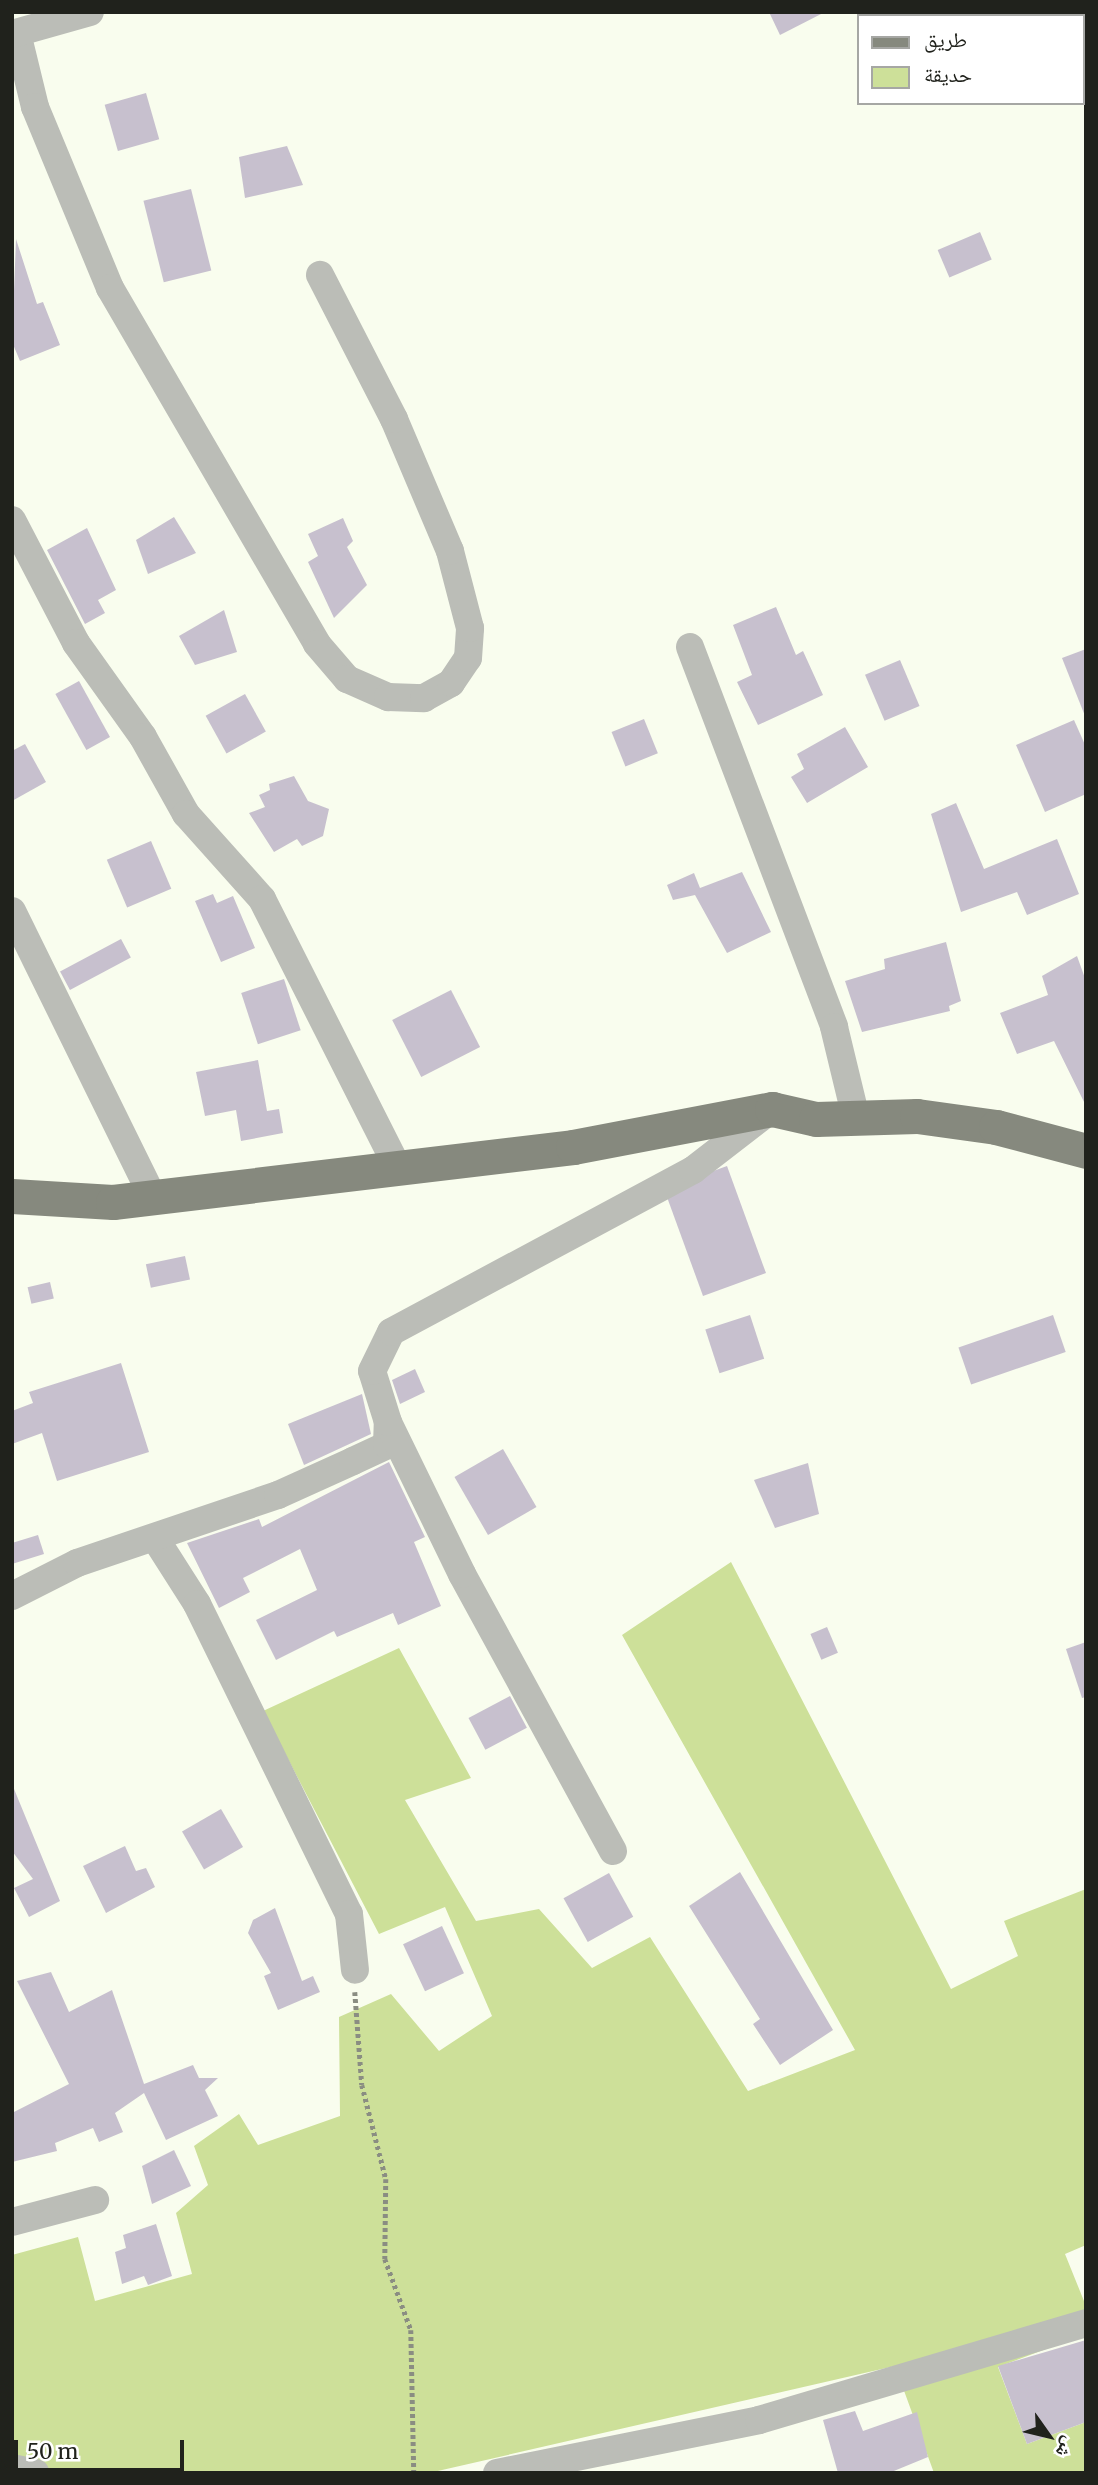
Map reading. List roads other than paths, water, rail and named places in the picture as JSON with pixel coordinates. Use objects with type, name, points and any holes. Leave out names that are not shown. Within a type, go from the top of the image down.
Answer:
[{"type":"main road","points":[[12,1196],[100,1202],[153,1197],[573,1147],[772,1109],[816,1119],[916,1116],[983,1125],[1085,1149]]},
{"type":"street","points":[[90,12],[15,34],[35,107],[110,288],[310,633],[347,680],[388,697],[424,698],[451,683],[463,666],[470,628],[450,551],[394,419],[320,275]]},
{"type":"street","points":[[12,520],[76,643],[143,737],[186,814],[262,899],[398,1168]]},
{"type":"street","points":[[690,647],[834,1027],[856,1118]]},
{"type":"street","points":[[12,911],[153,1197]]},
{"type":"street","points":[[613,1851],[388,1422],[372,1371],[391,1332],[693,1170],[772,1109]]},
{"type":"street","points":[[12,1596],[77,1563],[278,1495],[387,1445],[388,1422]]},
{"type":"street","points":[[155,1538],[197,1604],[349,1914],[355,1970]]},
{"type":"street","points":[[12,2222],[95,2200]]},
{"type":"street","points":[[497,2473],[759,2420],[1086,2323]]},
{"type":"street","points":[[12,2468],[35,2473]]}]
